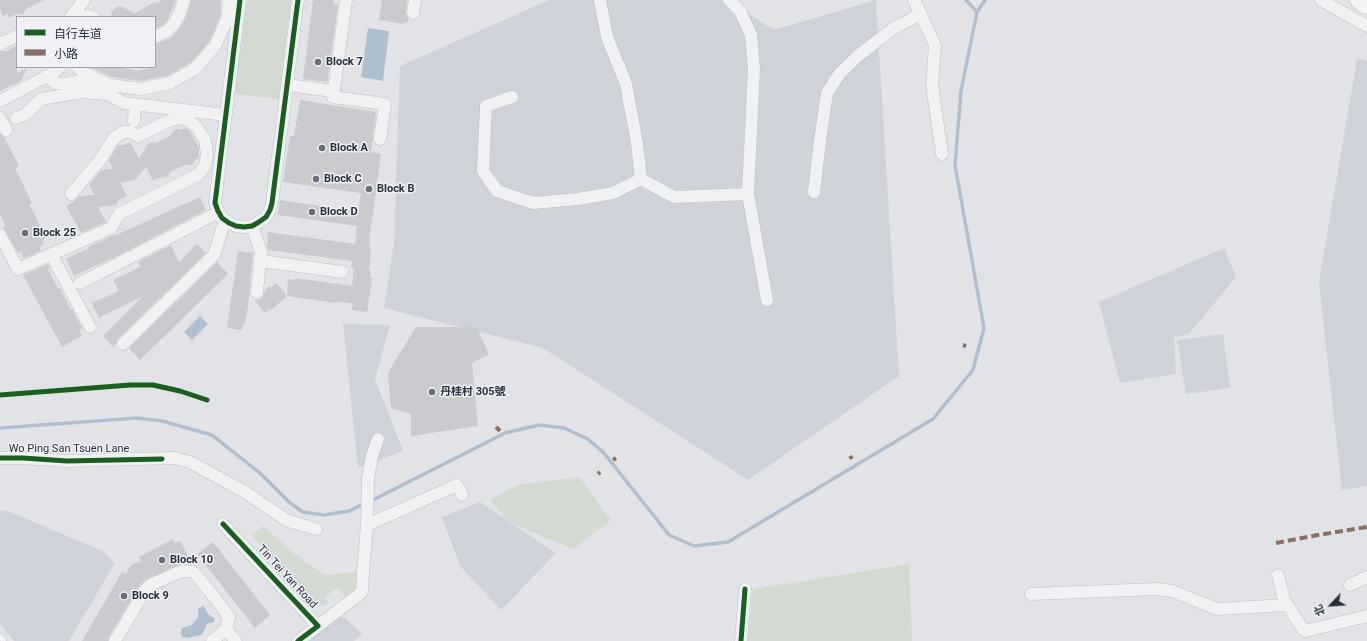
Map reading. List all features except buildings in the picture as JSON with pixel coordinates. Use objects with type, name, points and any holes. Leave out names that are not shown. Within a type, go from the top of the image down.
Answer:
[{"type":"highway","points":[[1359,0],[1367,5]]},
{"type":"street","points":[[72,16],[84,0]]},
{"type":"street","points":[[156,36],[167,31],[174,24],[184,0]]},
{"type":"street","points":[[48,76],[55,83],[66,84],[81,81],[141,89],[170,83],[196,68],[215,46],[227,19],[228,0]]},
{"type":"street","points":[[240,0],[215,203],[223,217],[236,226],[244,227],[252,226],[266,217],[272,203],[298,0]]},
{"type":"street","points":[[281,131],[288,129],[306,0]]},
{"type":"street","points":[[346,0],[333,97],[385,104],[380,139]]},
{"type":"street","points":[[414,13],[415,0]]},
{"type":"street","points":[[600,0],[607,37],[626,84],[637,143],[641,179]]},
{"type":"street","points":[[729,0],[740,11],[751,35],[752,42],[754,70],[748,194],[767,300]]},
{"type":"street","points":[[914,0],[935,45],[932,84],[942,154]]},
{"type":"street","points":[[1322,0],[1367,26]]},
{"type":"street","points":[[814,192],[827,93],[840,73],[859,55],[894,28],[921,14]]},
{"type":"street","points":[[1,43],[16,36]]},
{"type":"street","points":[[0,101],[48,76],[59,68]]},
{"type":"street","points":[[78,68],[84,73],[111,85]]},
{"type":"street","points":[[295,86],[333,91]]},
{"type":"street","points":[[16,118],[26,114],[41,98],[81,92],[108,94],[124,103],[226,115]]},
{"type":"street","points":[[512,97],[486,106],[483,171],[498,191],[533,203],[578,199],[613,193],[641,179]]},
{"type":"street","points":[[134,122],[135,104]]},
{"type":"street","points":[[0,118],[6,130]]},
{"type":"street","points":[[0,235],[18,269],[111,228],[119,214],[198,175],[205,166],[207,154],[205,140],[196,126],[188,120],[180,118],[169,121],[138,136],[131,132],[123,132],[114,138],[100,160],[71,194]]},
{"type":"street","points":[[641,179],[674,197],[748,194]]},
{"type":"street","points":[[80,282],[223,217]]},
{"type":"street","points":[[123,344],[214,255],[222,229],[223,217]]},
{"type":"street","points":[[252,226],[261,252],[257,292]]},
{"type":"street","points":[[51,254],[90,327]]},
{"type":"street","points":[[261,261],[342,272]]},
{"type":"street","points":[[298,641],[362,592],[367,525],[368,478],[372,456],[378,439]]},
{"type":"street","name":"Wo Ping San Tsuen Lane","points":[[0,458],[67,461],[174,458],[190,462],[245,492],[288,521],[316,529]]},
{"type":"street","points":[[367,525],[457,485],[462,495]]},
{"type":"street","name":"Tin Tei Yan Road","points":[[223,524],[318,626]]},
{"type":"street","points":[[114,641],[145,590],[150,585],[182,571],[194,572],[229,617],[226,630],[212,641]]},
{"type":"street","points":[[1278,575],[1284,600],[1305,631],[1367,616]]},
{"type":"street","points":[[1350,585],[1367,577]]},
{"type":"street","points":[[741,641],[746,589]]},
{"type":"street","points":[[1031,594],[1157,589],[1172,591],[1217,609],[1287,605]]},
{"type":"street","points":[[226,630],[236,641]]},
{"type":"shaded area","points":[[247,0],[291,0],[279,99],[234,94]]},
{"type":"shaded area","points":[[549,0],[728,0],[774,30],[876,0],[899,376],[748,480],[543,348],[384,308],[394,242],[400,66]]},
{"type":"shaded area","points":[[1357,59],[1367,61],[1367,486],[1342,490],[1319,282]]},
{"type":"shaded area","points":[[1224,248],[1236,277],[1189,334],[1174,337],[1176,374],[1120,383],[1099,302]]},
{"type":"shaded area","points":[[343,324],[390,325],[375,379],[403,451],[358,468]]},
{"type":"shaded area","points":[[1223,334],[1230,388],[1186,394],[1177,340]]},
{"type":"shaded area","points":[[579,477],[611,520],[573,549],[509,522],[490,500],[517,485]]},
{"type":"shaded area","points":[[480,502],[556,553],[501,610],[460,566],[442,517]]},
{"type":"shaded area","points":[[0,510],[7,511],[101,550],[115,563],[69,641],[14,641],[0,624]]},
{"type":"shaded area","points":[[263,526],[296,555],[324,575],[359,572],[357,589],[346,597],[337,587],[324,598],[328,603],[319,605],[314,603],[252,536]]},
{"type":"shaded area","points":[[909,564],[912,641],[747,641],[753,589]]},
{"type":"shaded area","points":[[340,614],[362,634],[354,641],[310,641],[308,639]]},
{"type":"water","points":[[368,28],[389,31],[383,81],[361,77]]},
{"type":"water","points":[[200,316],[208,324],[192,340],[184,332]]},
{"type":"water","points":[[203,606],[208,614],[214,618],[214,622],[207,624],[201,635],[188,638],[182,637],[182,628],[192,625],[198,617],[198,609]]},
{"type":"waterway","points":[[966,0],[977,12]]},
{"type":"waterway","points":[[371,501],[505,433],[539,425],[564,428],[588,439],[604,453],[669,535],[694,546],[728,542],[933,419],[973,370],[984,328],[955,165],[961,91],[977,12],[985,0]]},
{"type":"waterway","points":[[0,428],[137,418],[162,421],[212,435],[261,474],[290,503],[303,512],[324,515],[349,511],[365,503]]},
{"type":"marked path","points":[[496,427],[500,431]]},
{"type":"marked path","points":[[1276,543],[1367,527]]},
{"type":"cycle path","points":[[240,0],[215,203],[222,218],[236,226],[244,227],[252,226],[266,217],[272,203],[298,0]]},
{"type":"cycle path","points":[[0,395],[130,385],[153,385],[180,391],[207,400]]},
{"type":"cycle path","points":[[0,458],[67,461],[162,459]]},
{"type":"cycle path","points":[[223,524],[318,626],[298,641]]},
{"type":"cycle path","points":[[741,641],[745,589]]},
{"type":"place","name":"Block 7","points":[[318,62]]},
{"type":"place","name":"Block A","points":[[322,148]]},
{"type":"place","name":"Block C","points":[[316,179]]},
{"type":"place","name":"Block B","points":[[369,189]]},
{"type":"place","name":"Block D","points":[[312,212]]},
{"type":"place","name":"Block 25","points":[[25,233]]},
{"type":"place","name":"丹桂村 305號","points":[[432,392]]},
{"type":"place","name":"Block 10","points":[[162,560]]},
{"type":"place","name":"Block 9","points":[[124,596]]}]
